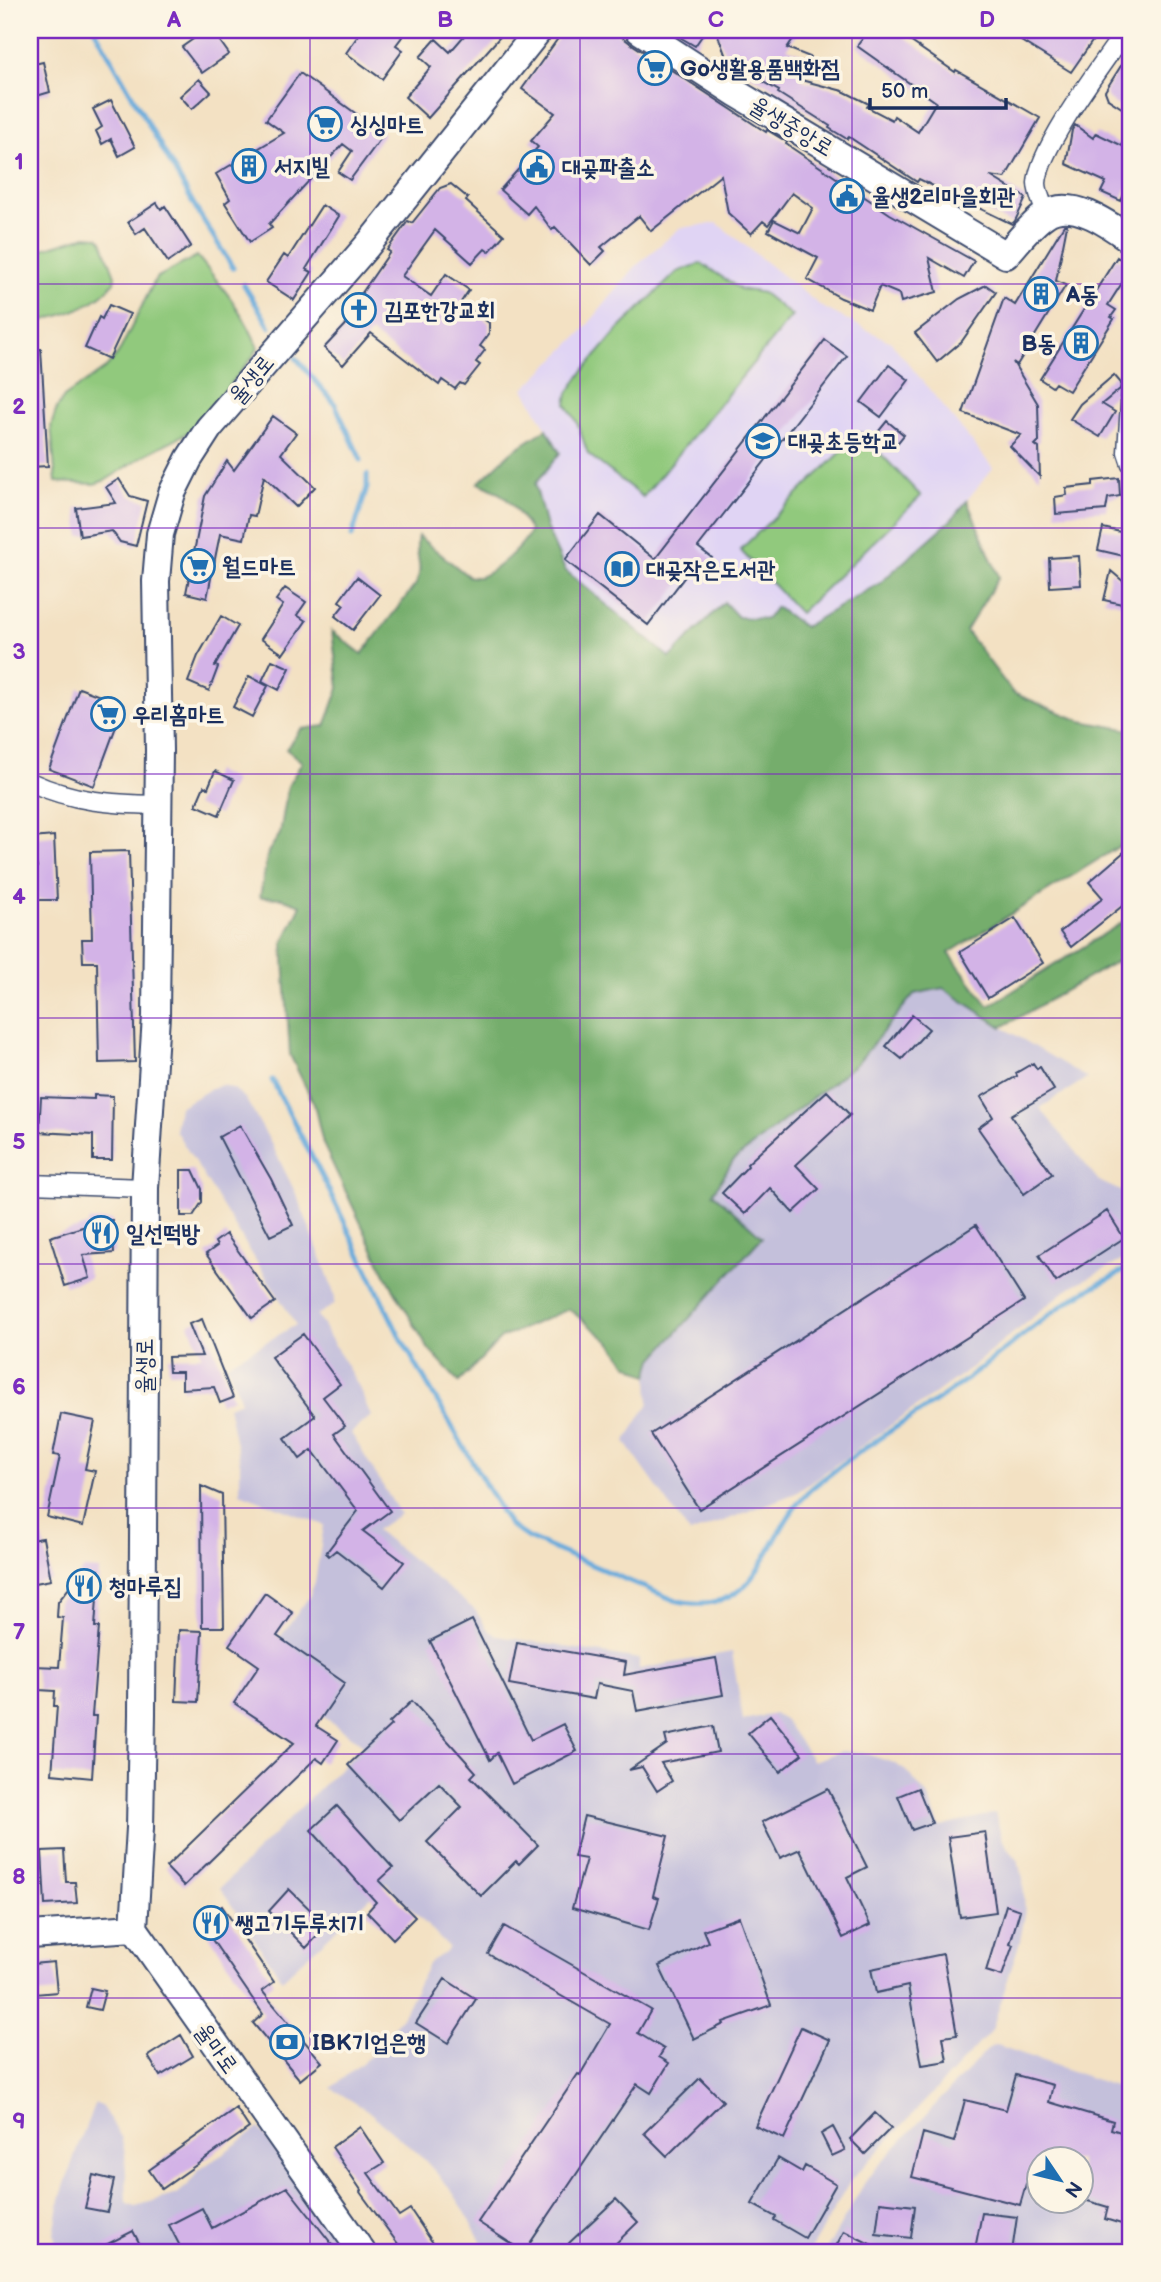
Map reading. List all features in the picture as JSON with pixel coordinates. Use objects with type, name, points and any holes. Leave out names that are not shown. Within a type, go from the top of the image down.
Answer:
[{"type":"street","name":"율생로","points":[[134,1928],[140,1828],[145,1188],[156,1016],[156,580],[160,534],[172,493],[209,428],[366,246],[540,30]]},
{"type":"street","name":"율생중앙로","points":[[639,30],[736,93],[1006,255],[1046,214]]},
{"type":"street","points":[[1126,30],[1071,110],[1045,156],[1037,184],[1046,214],[1058,210],[1084,213],[1131,240]]},
{"type":"street","points":[[1131,388],[1127,452],[1131,464]]},
{"type":"street","points":[[33,784],[103,804],[158,804]]},
{"type":"street","points":[[30,1184],[145,1188]]},
{"type":"street","points":[[35,1934],[134,1928]]},
{"type":"street","name":"율마로","points":[[134,1928],[362,2252]]},
{"type":"shaded area","name":"대곶초등학교","points":[[717,223],[822,307],[891,342],[993,468],[950,521],[880,583],[803,628],[776,608],[767,619],[738,617],[724,602],[670,658],[565,570],[546,527],[535,483],[560,452],[524,389],[581,333],[635,267],[680,228]]},
{"type":"shaded area","points":[[943,987],[1002,1027],[1087,1078],[1040,1108],[1099,1181],[1131,1196],[1131,1256],[1070,1287],[968,1370],[796,1493],[690,1534],[625,1442],[649,1403],[648,1376],[653,1360],[762,1237],[713,1193],[733,1161],[858,1062],[914,994]]},
{"type":"shaded area","points":[[223,1085],[234,1089],[245,1098],[270,1141],[297,1196],[327,1273],[335,1297],[334,1305],[317,1315],[358,1385],[371,1416],[351,1433],[400,1514],[376,1530],[475,1610],[488,1630],[497,1636],[639,1659],[639,1669],[732,1652],[743,1720],[775,1714],[784,1719],[813,1761],[842,1751],[863,1753],[894,1763],[906,1771],[927,1795],[940,1827],[995,1813],[1002,1839],[1018,1861],[1023,1878],[1025,1914],[1020,1941],[992,2030],[851,2180],[809,2252],[487,2252],[449,2187],[421,2156],[367,2110],[331,2088],[375,2052],[403,2015],[428,1964],[449,1948],[386,1883],[282,1980],[220,1888],[363,1745],[257,1669],[309,1597],[315,1582],[324,1525],[240,1493],[240,1463],[228,1406],[241,1401],[227,1364],[296,1325],[175,1130],[179,1107],[214,1087]]},
{"type":"shaded area","points":[[997,2045],[1131,2092],[1131,2252],[825,2252],[868,2177],[983,2054]]},
{"type":"shaded area","points":[[95,2103],[102,2107],[121,2137],[125,2153],[127,2203],[136,2206],[177,2194],[199,2170],[259,2128],[347,2252],[57,2252],[54,2234],[60,2199]]},
{"type":"green space","points":[[86,236],[98,237],[102,241],[115,276],[114,282],[87,305],[30,324],[30,253]]},
{"type":"green space","points":[[197,256],[231,299],[253,335],[258,348],[253,357],[191,431],[148,453],[106,480],[94,484],[56,482],[51,426],[57,408],[64,397],[107,367],[118,354],[156,278]]},
{"type":"green space","points":[[701,263],[740,289],[763,293],[792,316],[643,497],[588,454],[577,422],[566,404],[568,393],[618,330],[677,272]]},
{"type":"green space","points":[[547,429],[560,453],[535,484],[546,527],[565,570],[670,658],[724,602],[738,617],[767,619],[776,607],[804,627],[880,583],[950,521],[967,501],[999,577],[966,631],[1013,693],[1081,721],[1131,730],[1131,839],[949,953],[989,1006],[1131,917],[1131,953],[1002,1027],[943,988],[914,994],[858,1062],[733,1161],[713,1193],[762,1237],[653,1359],[648,1376],[627,1364],[611,1343],[569,1309],[501,1338],[459,1382],[429,1350],[385,1274],[323,1144],[314,1104],[290,1055],[283,943],[301,905],[281,898],[260,897],[268,852],[280,834],[288,786],[302,762],[286,749],[301,729],[325,726],[339,688],[332,631],[362,654],[416,584],[419,571],[418,536],[469,576],[479,577],[509,557],[528,536],[530,530],[509,501],[496,491],[478,483],[511,452]]},
{"type":"green space","points":[[861,433],[921,496],[800,613],[740,550]]},
{"type":"building","points":[[206,30],[212,30],[229,54],[202,73],[182,47]]},
{"type":"building","points":[[362,30],[391,30],[402,37],[396,45],[403,50],[382,79],[346,53]]},
{"type":"building","points":[[469,30],[506,30],[428,118],[405,97],[431,67],[420,57],[436,39],[450,52]]},
{"type":"building","points":[[564,30],[613,30],[766,132],[767,130],[787,142],[786,144],[890,214],[974,261],[964,278],[929,258],[937,292],[901,302],[899,294],[880,286],[870,310],[841,298],[807,279],[818,258],[768,231],[774,220],[800,233],[813,208],[792,193],[768,225],[763,221],[751,234],[728,213],[721,175],[651,231],[639,216],[601,247],[605,251],[591,265],[555,227],[552,230],[534,206],[527,214],[500,190],[538,147],[531,141],[555,113],[522,89]]},
{"type":"building","points":[[668,30],[706,30],[695,46]]},
{"type":"building","points":[[716,30],[799,30],[787,48],[810,57],[801,80],[843,91],[892,120],[894,116],[918,132],[936,102],[857,46],[869,30],[894,30],[955,72],[956,70],[1040,118],[1005,178],[990,176],[1026,198],[1015,221],[1012,224],[919,179],[917,182],[849,137],[847,139],[829,128],[830,126],[778,93],[779,91],[728,62]]},
{"type":"building","points":[[1029,30],[1100,30],[1071,72],[1021,41]]},
{"type":"building","points":[[1131,50],[1131,114],[1108,99],[1105,91]]},
{"type":"building","points":[[43,62],[50,92],[30,98],[30,65]]},
{"type":"building","points":[[300,73],[384,134],[350,180],[338,172],[352,151],[343,144],[269,224],[272,228],[250,242],[225,203],[230,199],[216,174],[284,133],[266,120]]},
{"type":"building","points":[[199,79],[211,92],[192,109],[180,96]]},
{"type":"building","points":[[111,100],[135,147],[119,156],[111,139],[102,144],[96,131],[102,127],[93,109]]},
{"type":"building","points":[[1075,125],[1093,138],[1096,133],[1131,150],[1131,179],[1121,201],[1101,192],[1106,182],[1066,164]]},
{"type":"building","points":[[451,184],[504,235],[489,252],[485,249],[472,263],[435,230],[402,276],[431,296],[446,274],[469,290],[461,302],[489,323],[489,334],[480,346],[485,350],[476,362],[480,365],[464,385],[460,383],[455,389],[442,380],[439,385],[371,333],[343,365],[324,348],[353,317],[348,313],[408,221],[412,223],[440,188]]},
{"type":"building","points":[[157,203],[161,209],[165,206],[191,246],[168,262],[145,228],[136,234],[128,222]]},
{"type":"building","points":[[322,205],[339,216],[306,269],[312,272],[294,300],[266,282],[284,255],[288,258]]},
{"type":"building","points":[[1064,225],[1067,225],[1056,281],[1066,285],[1017,365],[1013,362],[1038,404],[1039,441],[1035,445],[1039,448],[1040,477],[1010,446],[1021,435],[963,413],[1004,298],[1015,305]]},
{"type":"building","name":"B동","points":[[1117,257],[1131,266],[1131,269],[1108,305],[1116,310],[1111,317],[1114,319],[1069,391],[1055,383],[1052,387],[1040,379]]},
{"type":"building","points":[[986,285],[996,292],[962,341],[937,362],[915,333],[959,299]]},
{"type":"building","points":[[109,305],[130,314],[109,359],[85,348],[99,317],[102,319]]},
{"type":"building","points":[[825,340],[847,356],[698,547],[712,558],[698,576],[690,570],[648,625],[565,560],[600,515],[655,559]]},
{"type":"building","points":[[30,349],[41,349],[48,466],[30,467]]},
{"type":"building","points":[[889,365],[909,380],[881,417],[861,402]]},
{"type":"building","points":[[1114,375],[1121,383],[1120,389],[1102,404],[1115,412],[1100,437],[1070,419],[1080,404]]},
{"type":"building","points":[[273,416],[296,433],[281,454],[315,487],[296,507],[264,476],[255,516],[249,515],[244,539],[220,534],[207,598],[186,593],[205,496],[227,461],[234,470]]},
{"type":"building","points":[[887,421],[904,435],[895,446],[878,432]]},
{"type":"building","points":[[1119,478],[1120,496],[1108,498],[1106,510],[1056,514],[1055,497],[1067,495],[1066,488]]},
{"type":"building","points":[[119,479],[130,496],[147,501],[136,546],[120,542],[112,531],[80,536],[76,508],[116,503],[106,487]]},
{"type":"building","points":[[1103,528],[1129,534],[1124,556],[1098,550]]},
{"type":"building","points":[[1079,556],[1081,585],[1050,587],[1049,558]]},
{"type":"building","points":[[1111,571],[1131,588],[1131,606],[1104,600]]},
{"type":"building","points":[[357,577],[380,595],[353,630],[335,616],[344,605],[339,601]]},
{"type":"building","points":[[285,588],[306,602],[297,615],[306,621],[283,654],[261,639],[283,605],[276,600]]},
{"type":"building","points":[[221,616],[238,626],[215,666],[218,667],[209,691],[188,682],[198,656]]},
{"type":"building","points":[[272,660],[290,668],[279,690],[262,681]]},
{"type":"building","points":[[249,676],[268,686],[252,717],[233,707]]},
{"type":"building","points":[[79,688],[124,705],[94,786],[49,769]]},
{"type":"building","points":[[215,771],[234,780],[219,815],[196,805],[204,786],[208,788]]},
{"type":"building","points":[[54,836],[57,900],[37,900],[37,866],[34,867],[32,838]]},
{"type":"building","points":[[1131,846],[1131,899],[1071,947],[1060,932],[1103,898],[1089,882]]},
{"type":"building","points":[[129,851],[135,1062],[99,1063],[97,962],[83,962],[82,939],[92,939],[90,852]]},
{"type":"building","points":[[1015,918],[1043,963],[988,998],[960,952]]},
{"type":"building","points":[[912,1015],[929,1029],[902,1059],[886,1046]]},
{"type":"building","points":[[1033,1063],[1037,1069],[1040,1067],[1054,1090],[1011,1115],[1052,1174],[1024,1194],[978,1128],[993,1117],[981,1097],[1017,1076],[1016,1073]]},
{"type":"building","points":[[827,1091],[850,1115],[796,1165],[819,1189],[793,1213],[770,1188],[745,1214],[722,1193],[747,1164]]},
{"type":"building","points":[[94,1095],[113,1096],[112,1160],[93,1160],[93,1135],[39,1132],[41,1097],[94,1099]]},
{"type":"building","points":[[240,1125],[271,1179],[293,1225],[270,1236],[219,1137]]},
{"type":"building","points":[[181,1170],[193,1170],[202,1189],[202,1202],[193,1216],[181,1216]]},
{"type":"building","points":[[1107,1211],[1124,1238],[1056,1282],[1039,1255]]},
{"type":"building","points":[[112,1220],[114,1253],[83,1255],[90,1278],[65,1286],[50,1237],[89,1225],[88,1221]]},
{"type":"building","points":[[976,1225],[1024,1301],[699,1509],[651,1434]]},
{"type":"building","points":[[226,1234],[275,1302],[252,1318],[206,1254],[217,1246],[215,1242]]},
{"type":"building","points":[[202,1319],[233,1398],[220,1403],[214,1387],[182,1389],[182,1372],[169,1372],[168,1357],[202,1356],[189,1324]]},
{"type":"building","points":[[303,1334],[340,1384],[323,1397],[345,1426],[334,1434],[390,1511],[363,1531],[404,1562],[384,1587],[336,1550],[329,1556],[326,1553],[358,1511],[312,1450],[300,1459],[285,1438],[315,1416],[271,1357]]},
{"type":"building","points":[[61,1414],[95,1421],[85,1469],[95,1471],[83,1526],[47,1517],[60,1456],[53,1455]]},
{"type":"building","points":[[201,1486],[222,1495],[224,1627],[202,1627]]},
{"type":"building","points":[[43,1538],[51,1580],[30,1584],[30,1540]]},
{"type":"building","points":[[84,1569],[99,1570],[92,1778],[52,1774],[57,1706],[54,1706],[55,1691],[39,1690],[34,1666],[59,1667],[63,1618],[57,1617],[58,1602]]},
{"type":"building","points":[[265,1593],[293,1613],[277,1636],[345,1683],[316,1726],[338,1740],[323,1763],[316,1758],[184,1886],[166,1867],[294,1743],[234,1703],[259,1666],[229,1645]]},
{"type":"building","points":[[472,1620],[531,1740],[563,1724],[577,1751],[512,1784],[497,1753],[490,1760],[430,1641]]},
{"type":"building","points":[[179,1630],[202,1631],[198,1702],[176,1701]]},
{"type":"building","points":[[517,1643],[626,1662],[624,1675],[716,1658],[723,1695],[637,1711],[633,1691],[597,1684],[594,1699],[509,1684]]},
{"type":"building","points":[[412,1701],[476,1772],[471,1777],[538,1845],[519,1864],[516,1861],[481,1896],[427,1842],[462,1807],[439,1783],[399,1820],[348,1765],[391,1725],[389,1723]]},
{"type":"building","points":[[770,1715],[802,1754],[780,1772],[748,1733]]},
{"type":"building","points":[[713,1726],[718,1752],[661,1763],[672,1781],[657,1791],[642,1767],[629,1770],[667,1744],[665,1736]]},
{"type":"building","points":[[918,1788],[932,1823],[912,1830],[898,1796]]},
{"type":"building","points":[[828,1789],[867,1867],[847,1877],[870,1925],[843,1938],[800,1849],[780,1858],[762,1822]]},
{"type":"building","points":[[337,1806],[393,1868],[379,1881],[415,1917],[393,1939],[367,1912],[376,1902],[311,1830]]},
{"type":"building","points":[[584,1816],[668,1836],[653,1896],[659,1898],[649,1930],[572,1908],[586,1859],[574,1857]]},
{"type":"building","points":[[985,1832],[996,1912],[960,1917],[948,1837]]},
{"type":"building","points":[[64,1850],[66,1882],[75,1882],[77,1903],[45,1905],[42,1851]]},
{"type":"building","points":[[289,1889],[327,1926],[306,1948],[269,1911]]},
{"type":"building","points":[[1006,1905],[1020,1910],[1010,1944],[1013,1945],[1002,1976],[986,1971]]},
{"type":"building","points":[[222,1906],[274,1982],[262,1991],[322,2062],[300,2080],[253,2023],[263,2014],[200,1922]]},
{"type":"building","points":[[739,1917],[771,2005],[723,2022],[724,2024],[694,2039],[659,1966],[708,1942],[703,1930]]},
{"type":"building","points":[[504,1926],[651,2010],[638,2033],[664,2049],[659,2057],[669,2063],[651,2093],[637,2084],[524,2252],[478,2222],[578,2074],[580,2075],[610,2024],[488,1954]]},
{"type":"building","points":[[943,1954],[957,2035],[943,2037],[947,2061],[922,2065],[908,1986],[876,1993],[871,1969]]},
{"type":"building","points":[[54,1962],[57,1992],[35,1994],[32,1964]]},
{"type":"building","points":[[445,1979],[476,1999],[448,2043],[416,2023]]},
{"type":"building","points":[[91,1988],[105,1991],[100,2010],[86,2007]]},
{"type":"building","points":[[801,2027],[830,2040],[784,2139],[755,2126]]},
{"type":"building","points":[[181,2035],[193,2056],[160,2076],[148,2056]]},
{"type":"building","points":[[1016,2075],[1053,2085],[1049,2102],[1113,2121],[1111,2129],[1131,2135],[1131,2227],[1105,2219],[1108,2207],[1094,2203],[1094,2146],[1024,2146],[1024,2191],[1020,2205],[912,2177],[923,2133],[954,2142],[965,2100],[1006,2110]]},
{"type":"building","points":[[700,2078],[723,2101],[667,2156],[644,2133]]},
{"type":"building","points":[[236,2108],[249,2128],[162,2189],[149,2170]]},
{"type":"building","points":[[875,2113],[891,2128],[865,2154],[850,2139]]},
{"type":"building","points":[[360,2127],[384,2163],[368,2173],[399,2216],[410,2209],[439,2252],[404,2252],[360,2192],[332,2147]]},
{"type":"building","points":[[833,2127],[845,2150],[832,2156],[821,2134]]},
{"type":"building","points":[[778,2158],[802,2172],[805,2166],[836,2184],[805,2238],[752,2204]]},
{"type":"building","points":[[93,2175],[114,2180],[107,2212],[85,2208]]},
{"type":"building","points":[[287,2187],[338,2252],[183,2252],[169,2225],[202,2208],[212,2228]]},
{"type":"building","points":[[616,2199],[638,2222],[607,2252],[577,2252],[569,2243]]},
{"type":"building","points":[[880,2202],[915,2206],[911,2238],[876,2234]]},
{"type":"building","points":[[982,2213],[1017,2217],[1012,2252],[975,2249]]},
{"type":"building","points":[[133,2231],[144,2252],[92,2252]]},
{"type":"building","points":[[844,2231],[886,2252],[833,2252]]},
{"type":"waterway","points":[[95,30],[233,268]]},
{"type":"waterway","points":[[244,285],[270,327]]},
{"type":"waterway","points":[[296,358],[335,404],[361,460]]},
{"type":"waterway","points":[[352,536],[367,488],[367,475]]},
{"type":"waterway","points":[[272,1080],[400,1337],[509,1525],[528,1538],[674,1600],[703,1603],[725,1599],[742,1588],[756,1573],[791,1514],[815,1486],[864,1449],[956,1387],[1066,1303],[1131,1267]]},
{"type":"place","name":"Go생활용품백화점","points":[[655,68]]},
{"type":"place","name":"싱싱마트","points":[[325,124]]},
{"type":"place","name":"서지빌","points":[[249,166]]},
{"type":"place","name":"대곶파출소","points":[[537,167]]},
{"type":"place","name":"율생2리마을회관","points":[[847,196]]},
{"type":"place","name":"A동","points":[[1041,294]]},
{"type":"place","name":"김포한강교회","points":[[359,310]]},
{"type":"place","name":"B동","points":[[1081,343]]},
{"type":"place","name":"대곶초등학교","points":[[763,441]]},
{"type":"place","name":"월드마트","points":[[198,566]]},
{"type":"place","name":"대곶작은도서관","points":[[622,569]]},
{"type":"place","name":"우리홈마트","points":[[108,714]]},
{"type":"place","name":"일선떡방","points":[[101,1233]]},
{"type":"place","name":"청마루집","points":[[84,1586]]},
{"type":"place","name":"쌩고기두루치기","points":[[211,1923]]},
{"type":"place","name":"IBK기업은행","points":[[287,2042]]}]
